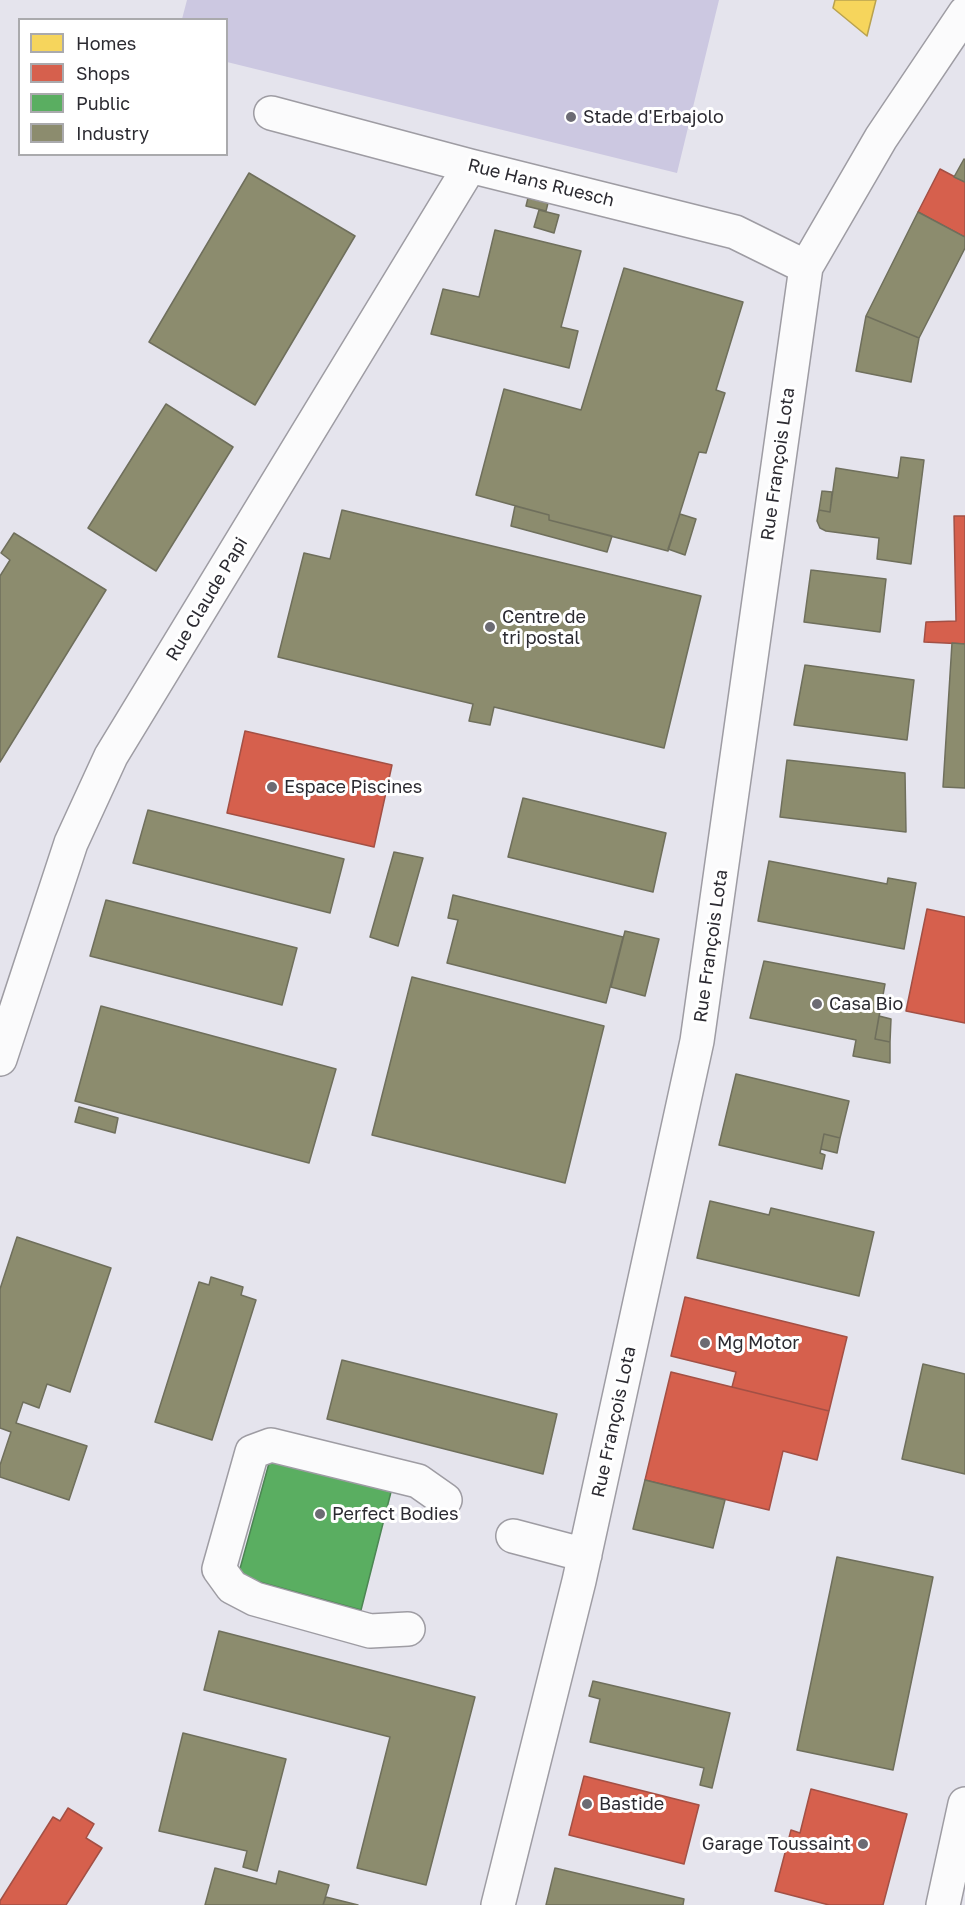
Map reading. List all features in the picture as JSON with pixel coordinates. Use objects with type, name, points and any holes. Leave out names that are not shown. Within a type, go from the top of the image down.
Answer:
[{"type":"street","name":"Rue François Lota","points":[[498,1905],[585,1555],[698,1041],[806,267],[881,138],[963,11]]},
{"type":"street","name":"Rue Hans Ruesch","points":[[271,113],[470,166],[735,232],[806,267]]},
{"type":"street","name":"Rue Claude Papi","points":[[0,1059],[71,843],[111,756],[470,166]]},
{"type":"street","points":[[408,1629],[370,1631],[255,1599],[232,1587],[219,1569],[252,1452],[271,1445],[418,1481],[444,1500]]},
{"type":"street","points":[[513,1536],[585,1555]]},
{"type":"street","points":[[943,1905],[965,1804]]},
{"type":"shaded area","name":"Stade d'Erbajolo","points":[[187,0],[719,0],[677,173],[228,62],[228,18],[182,18]]},
{"type":"building: Homes","points":[[835,0],[876,0],[867,36],[833,8]]},
{"type":"building: Shops","points":[[940,169],[965,182],[965,237],[918,212]]},
{"type":"building: Shops","points":[[954,516],[965,516],[965,644],[924,642],[926,622],[956,621]]},
{"type":"building: Shops","points":[[245,731],[392,765],[374,847],[227,813]]},
{"type":"building: Shops","points":[[927,909],[965,917],[965,1023],[906,1011]]},
{"type":"building: Shops","points":[[685,1297],[847,1337],[829,1411],[732,1387],[736,1372],[671,1356]]},
{"type":"building: Shops","points":[[671,1372],[829,1411],[817,1460],[783,1451],[769,1510],[645,1480]]},
{"type":"building: Shops","points":[[584,1776],[699,1805],[684,1864],[569,1835]]},
{"type":"building: Shops","points":[[811,1789],[907,1814],[883,1905],[829,1905],[775,1891],[791,1830],[800,1833]]},
{"type":"building: Shops","points":[[68,1808],[94,1824],[86,1838],[102,1848],[66,1905],[0,1905],[0,1901],[53,1817],[60,1821]]},
{"type":"building: Public","name":"Perfect Bodies","points":[[271,1456],[392,1488],[361,1610],[238,1576]]},
{"type":"building: Industry","points":[[965,160],[965,182],[954,177]]},
{"type":"building: Industry","points":[[249,173],[355,236],[255,405],[149,342]]},
{"type":"building: Industry","points":[[528,198],[548,203],[546,211],[526,206]]},
{"type":"building: Industry","points":[[539,210],[559,215],[554,233],[534,227]]},
{"type":"building: Industry","points":[[918,212],[965,237],[965,248],[919,338],[866,316]]},
{"type":"building: Industry","points":[[495,230],[581,251],[561,327],[578,331],[569,368],[431,334],[443,289],[479,297]]},
{"type":"building: Industry","points":[[624,268],[743,302],[716,390],[725,393],[706,453],[699,452],[668,551],[549,520],[549,515],[476,495],[504,389],[581,410]]},
{"type":"building: Industry","points":[[866,316],[919,338],[911,382],[856,371]]},
{"type":"building: Industry","points":[[166,404],[233,447],[156,571],[88,528]]},
{"type":"building: Industry","points":[[901,457],[924,460],[911,564],[877,559],[879,538],[826,531],[820,528],[817,521],[819,510],[830,512],[836,468],[898,478]]},
{"type":"building: Industry","points":[[822,491],[832,492],[830,512],[819,510]]},
{"type":"building: Industry","points":[[515,506],[549,515],[549,520],[612,536],[607,552],[511,526]]},
{"type":"building: Industry","name":"Centre de tri postal","points":[[342,510],[701,596],[664,748],[494,707],[490,725],[469,721],[473,704],[278,657],[304,553],[330,559]]},
{"type":"building: Industry","points":[[680,514],[696,519],[685,555],[668,549]]},
{"type":"building: Industry","points":[[14,533],[106,590],[0,762],[0,576],[10,560],[1,553]]},
{"type":"building: Industry","points":[[811,570],[886,579],[880,632],[804,622]]},
{"type":"building: Industry","points":[[952,643],[965,644],[965,788],[943,787]]},
{"type":"building: Industry","points":[[805,665],[914,680],[907,740],[794,725]]},
{"type":"building: Industry","points":[[787,760],[905,773],[906,832],[780,817]]},
{"type":"building: Industry","points":[[523,798],[666,833],[653,892],[508,857]]},
{"type":"building: Industry","points":[[148,810],[344,859],[330,913],[133,863]]},
{"type":"building: Industry","points":[[394,852],[423,858],[398,946],[370,937]]},
{"type":"building: Industry","points":[[769,861],[887,884],[888,878],[916,883],[904,949],[758,921]]},
{"type":"building: Industry","points":[[453,895],[623,937],[606,1003],[447,963],[458,920],[448,918]]},
{"type":"building: Industry","points":[[106,900],[297,948],[282,1005],[90,956]]},
{"type":"building: Industry","points":[[625,931],[659,939],[645,996],[611,987]]},
{"type":"building: Industry","name":"Casa Bio","points":[[764,961],[885,984],[875,1039],[890,1042],[890,1063],[853,1056],[856,1040],[750,1018]]},
{"type":"building: Industry","points":[[412,977],[604,1026],[565,1183],[372,1135]]},
{"type":"building: Industry","points":[[101,1006],[336,1069],[309,1163],[75,1101]]},
{"type":"building: Industry","points":[[879,1016],[891,1019],[890,1042],[875,1039]]},
{"type":"building: Industry","points":[[736,1074],[849,1101],[840,1138],[824,1134],[820,1153],[825,1155],[822,1169],[719,1145]]},
{"type":"building: Industry","points":[[79,1107],[118,1118],[115,1133],[75,1122]]},
{"type":"building: Industry","points":[[824,1134],[840,1138],[837,1153],[821,1149]]},
{"type":"building: Industry","points":[[710,1201],[769,1215],[771,1208],[874,1232],[859,1296],[697,1258]]},
{"type":"building: Industry","points":[[17,1237],[111,1268],[70,1392],[47,1384],[39,1408],[23,1402],[16,1423],[87,1446],[69,1500],[0,1477],[0,1465],[11,1432],[0,1428],[0,1289]]},
{"type":"building: Industry","points":[[211,1277],[243,1287],[241,1295],[256,1300],[212,1440],[155,1422],[199,1282],[209,1285]]},
{"type":"building: Industry","points":[[342,1360],[557,1414],[543,1474],[327,1419]]},
{"type":"building: Industry","points":[[923,1364],[965,1374],[965,1474],[902,1459]]},
{"type":"building: Industry","points":[[645,1480],[725,1500],[713,1548],[633,1529]]},
{"type":"building: Industry","points":[[837,1557],[933,1577],[893,1770],[797,1750]]},
{"type":"building: Industry","points":[[219,1631],[475,1697],[426,1885],[357,1868],[390,1737],[204,1690]]},
{"type":"building: Industry","points":[[593,1681],[730,1713],[712,1788],[700,1785],[704,1768],[590,1742],[600,1699],[589,1696]]},
{"type":"building: Industry","points":[[183,1733],[286,1759],[257,1871],[243,1867],[247,1851],[159,1831]]},
{"type":"building: Industry","points":[[215,1868],[276,1884],[279,1871],[329,1885],[323,1905],[205,1905]]},
{"type":"building: Industry","points":[[555,1868],[684,1899],[683,1905],[546,1905]]},
{"type":"building: Industry","points":[[326,1897],[358,1905],[323,1905]]},
{"type":"place","name":"Stade d'Erbajolo","points":[[571,117]]},
{"type":"place","name":"Centre de tri postal","points":[[490,627]]},
{"type":"place","name":"Espace Piscines","points":[[272,787]]},
{"type":"place","name":"Casa Bio","points":[[817,1004]]},
{"type":"place","name":"Mg Motor","points":[[705,1343]]},
{"type":"place","name":"Perfect Bodies","points":[[320,1514]]},
{"type":"place","name":"Bastide","points":[[587,1804]]},
{"type":"place","name":"Garage Toussaint","points":[[863,1844]]}]
